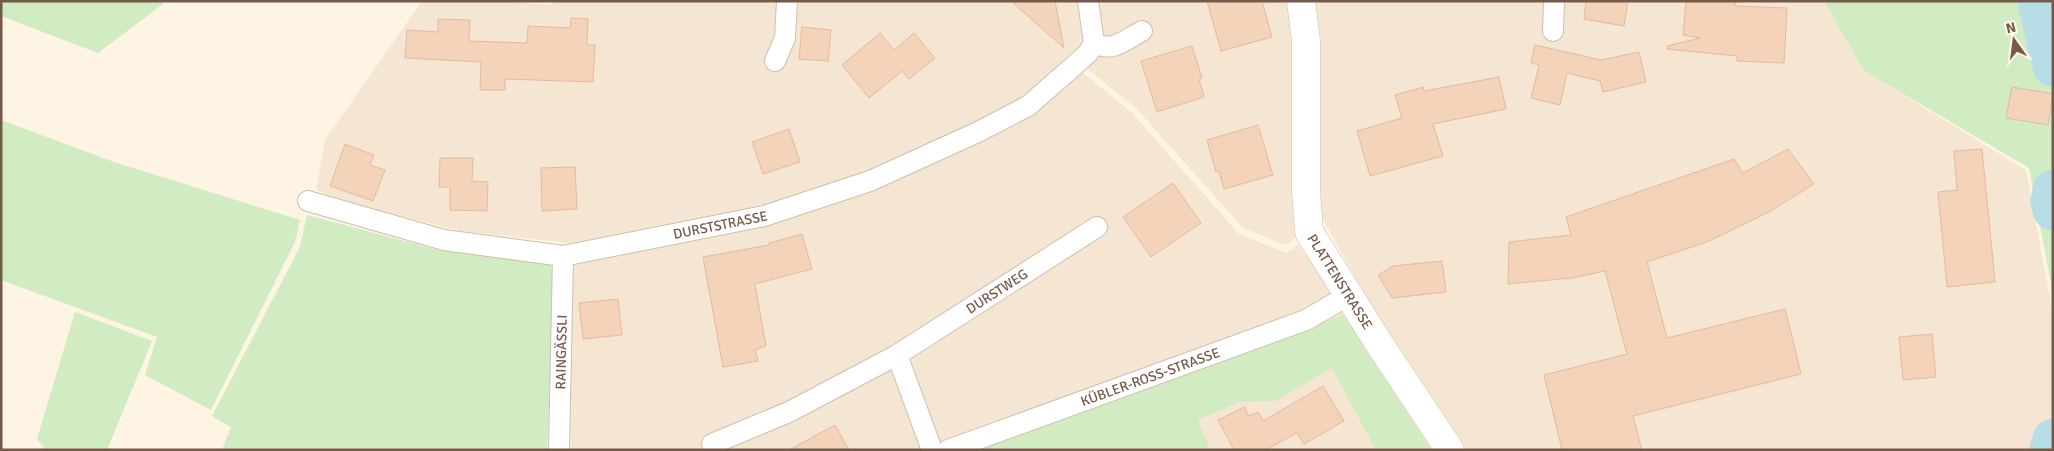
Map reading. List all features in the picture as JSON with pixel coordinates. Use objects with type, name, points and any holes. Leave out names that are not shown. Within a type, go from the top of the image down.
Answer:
[{"type":"street","points":[[775,61],[785,38],[787,1]]},
{"type":"street","points":[[1088,1],[1094,43],[1110,48],[1142,31]]},
{"type":"street","name":"PLATTENSTRASSE","points":[[1301,1],[1306,41],[1306,191],[1309,232],[1382,348],[1450,450]]},
{"type":"street","points":[[1553,31],[1554,1]]},
{"type":"street","name":"DURSTSTRASSE","points":[[308,201],[444,240],[563,256],[764,216],[870,181],[927,156],[1028,106],[1088,53],[1094,43]]},
{"type":"street","name":"DURSTWEG","points":[[712,444],[789,412],[897,355],[1097,227]]},
{"type":"street","name":"RAINGÄSSLI","points":[[558,450],[563,256]]},
{"type":"street","name":"KÜBLER-ROSS-STRASSE","points":[[948,450],[1306,320],[1349,295]]},
{"type":"street","points":[[897,355],[932,450]]},
{"type":"shaded area","points":[[422,1],[508,1],[547,5],[558,1],[1294,1],[1295,238],[1286,245],[1243,228],[1135,107],[1086,68],[1082,72],[1132,113],[1239,234],[1286,253],[1299,244],[1304,254],[1308,251],[1437,450],[571,450],[570,243],[461,231],[352,204],[316,190],[325,140]]},
{"type":"shaded area","points":[[1311,1],[1824,1],[1864,71],[2026,170],[2053,315],[2053,450],[1459,450],[1395,351],[1316,206]]},
{"type":"green space","points":[[1,1],[160,1],[164,3],[98,53],[1,16]]},
{"type":"green space","points":[[1824,1],[2053,1],[2053,294],[2029,168],[1864,71]]},
{"type":"green space","points":[[1,120],[114,162],[300,220],[295,242],[211,410],[145,375],[157,337],[1,280]]},
{"type":"green space","points":[[307,215],[438,250],[555,263],[547,450],[222,450],[231,427],[212,416],[300,247]]},
{"type":"green space","points":[[75,312],[152,341],[107,450],[46,450],[37,439]]},
{"type":"green space","points":[[1343,315],[1431,450],[1376,450],[1332,368],[1276,401],[1239,402],[1198,420],[1210,450],[979,450]]},
{"type":"building","points":[[1011,1],[1055,1],[1064,48]]},
{"type":"building","points":[[1207,1],[1262,1],[1272,37],[1221,51]]},
{"type":"building","points":[[1586,1],[1628,1],[1624,26],[1584,19]]},
{"type":"building","points":[[1686,1],[1725,1],[1736,2],[1735,6],[1787,8],[1784,63],[1737,61],[1737,56],[1667,49],[1667,46],[1700,38],[1683,35]]},
{"type":"building","points":[[571,18],[588,19],[587,45],[595,45],[593,82],[505,79],[505,90],[480,90],[481,62],[405,58],[407,30],[438,32],[438,19],[470,20],[469,41],[527,43],[528,26],[570,28]]},
{"type":"building","points":[[802,27],[831,30],[828,61],[799,59]]},
{"type":"building","points":[[880,33],[894,50],[914,33],[935,58],[909,79],[902,71],[869,98],[842,65]]},
{"type":"building","points":[[1535,45],[1601,60],[1639,52],[1646,82],[1603,92],[1600,81],[1567,73],[1560,105],[1531,98],[1539,65],[1531,63]]},
{"type":"building","points":[[1192,46],[1202,78],[1199,79],[1204,97],[1157,112],[1141,61]]},
{"type":"building","points":[[1499,77],[1506,109],[1433,124],[1443,156],[1370,176],[1357,131],[1402,118],[1395,95],[1423,87],[1424,91]]},
{"type":"building","points":[[2012,87],[2053,94],[2048,125],[2006,118]]},
{"type":"building","points":[[1258,125],[1273,175],[1224,189],[1219,171],[1216,172],[1207,140]]},
{"type":"building","points":[[789,129],[800,162],[763,174],[752,142]]},
{"type":"building","points":[[345,144],[374,155],[370,165],[385,170],[373,201],[330,186]]},
{"type":"building","points":[[1788,149],[1814,184],[1769,212],[1707,242],[1647,262],[1667,338],[1785,309],[1801,374],[1633,416],[1642,450],[1562,450],[1544,375],[1627,354],[1605,271],[1572,278],[1508,284],[1509,242],[1571,235],[1566,217],[1734,159],[1743,173]]},
{"type":"building","points":[[1982,149],[1995,282],[1947,287],[1938,192],[1957,190],[1954,151]]},
{"type":"building","points":[[440,158],[473,158],[472,181],[488,182],[487,211],[450,210],[450,187],[439,187]]},
{"type":"building","points":[[575,167],[577,209],[542,211],[541,168]]},
{"type":"building","points":[[1173,183],[1201,223],[1151,257],[1123,217]]},
{"type":"building","points":[[802,234],[812,269],[755,284],[766,346],[755,350],[758,361],[723,367],[703,257],[769,245],[769,243]]},
{"type":"building","points":[[1442,261],[1446,292],[1392,298],[1378,275],[1393,266]]},
{"type":"building","points":[[618,299],[622,335],[583,339],[579,303]]},
{"type":"building","points":[[1932,334],[1936,377],[1903,380],[1899,337]]},
{"type":"building","points":[[1323,386],[1344,421],[1304,444],[1297,433],[1265,450],[1234,450],[1218,420],[1244,407],[1249,416],[1258,412],[1263,421]]},
{"type":"building","points":[[835,425],[849,450],[789,450]]},
{"type":"waterway","points":[[2038,1],[2053,66]]},
{"type":"waterway","points":[[2053,190],[2051,201],[2053,210]]},
{"type":"waterway","points":[[2050,450],[2053,439]]}]
